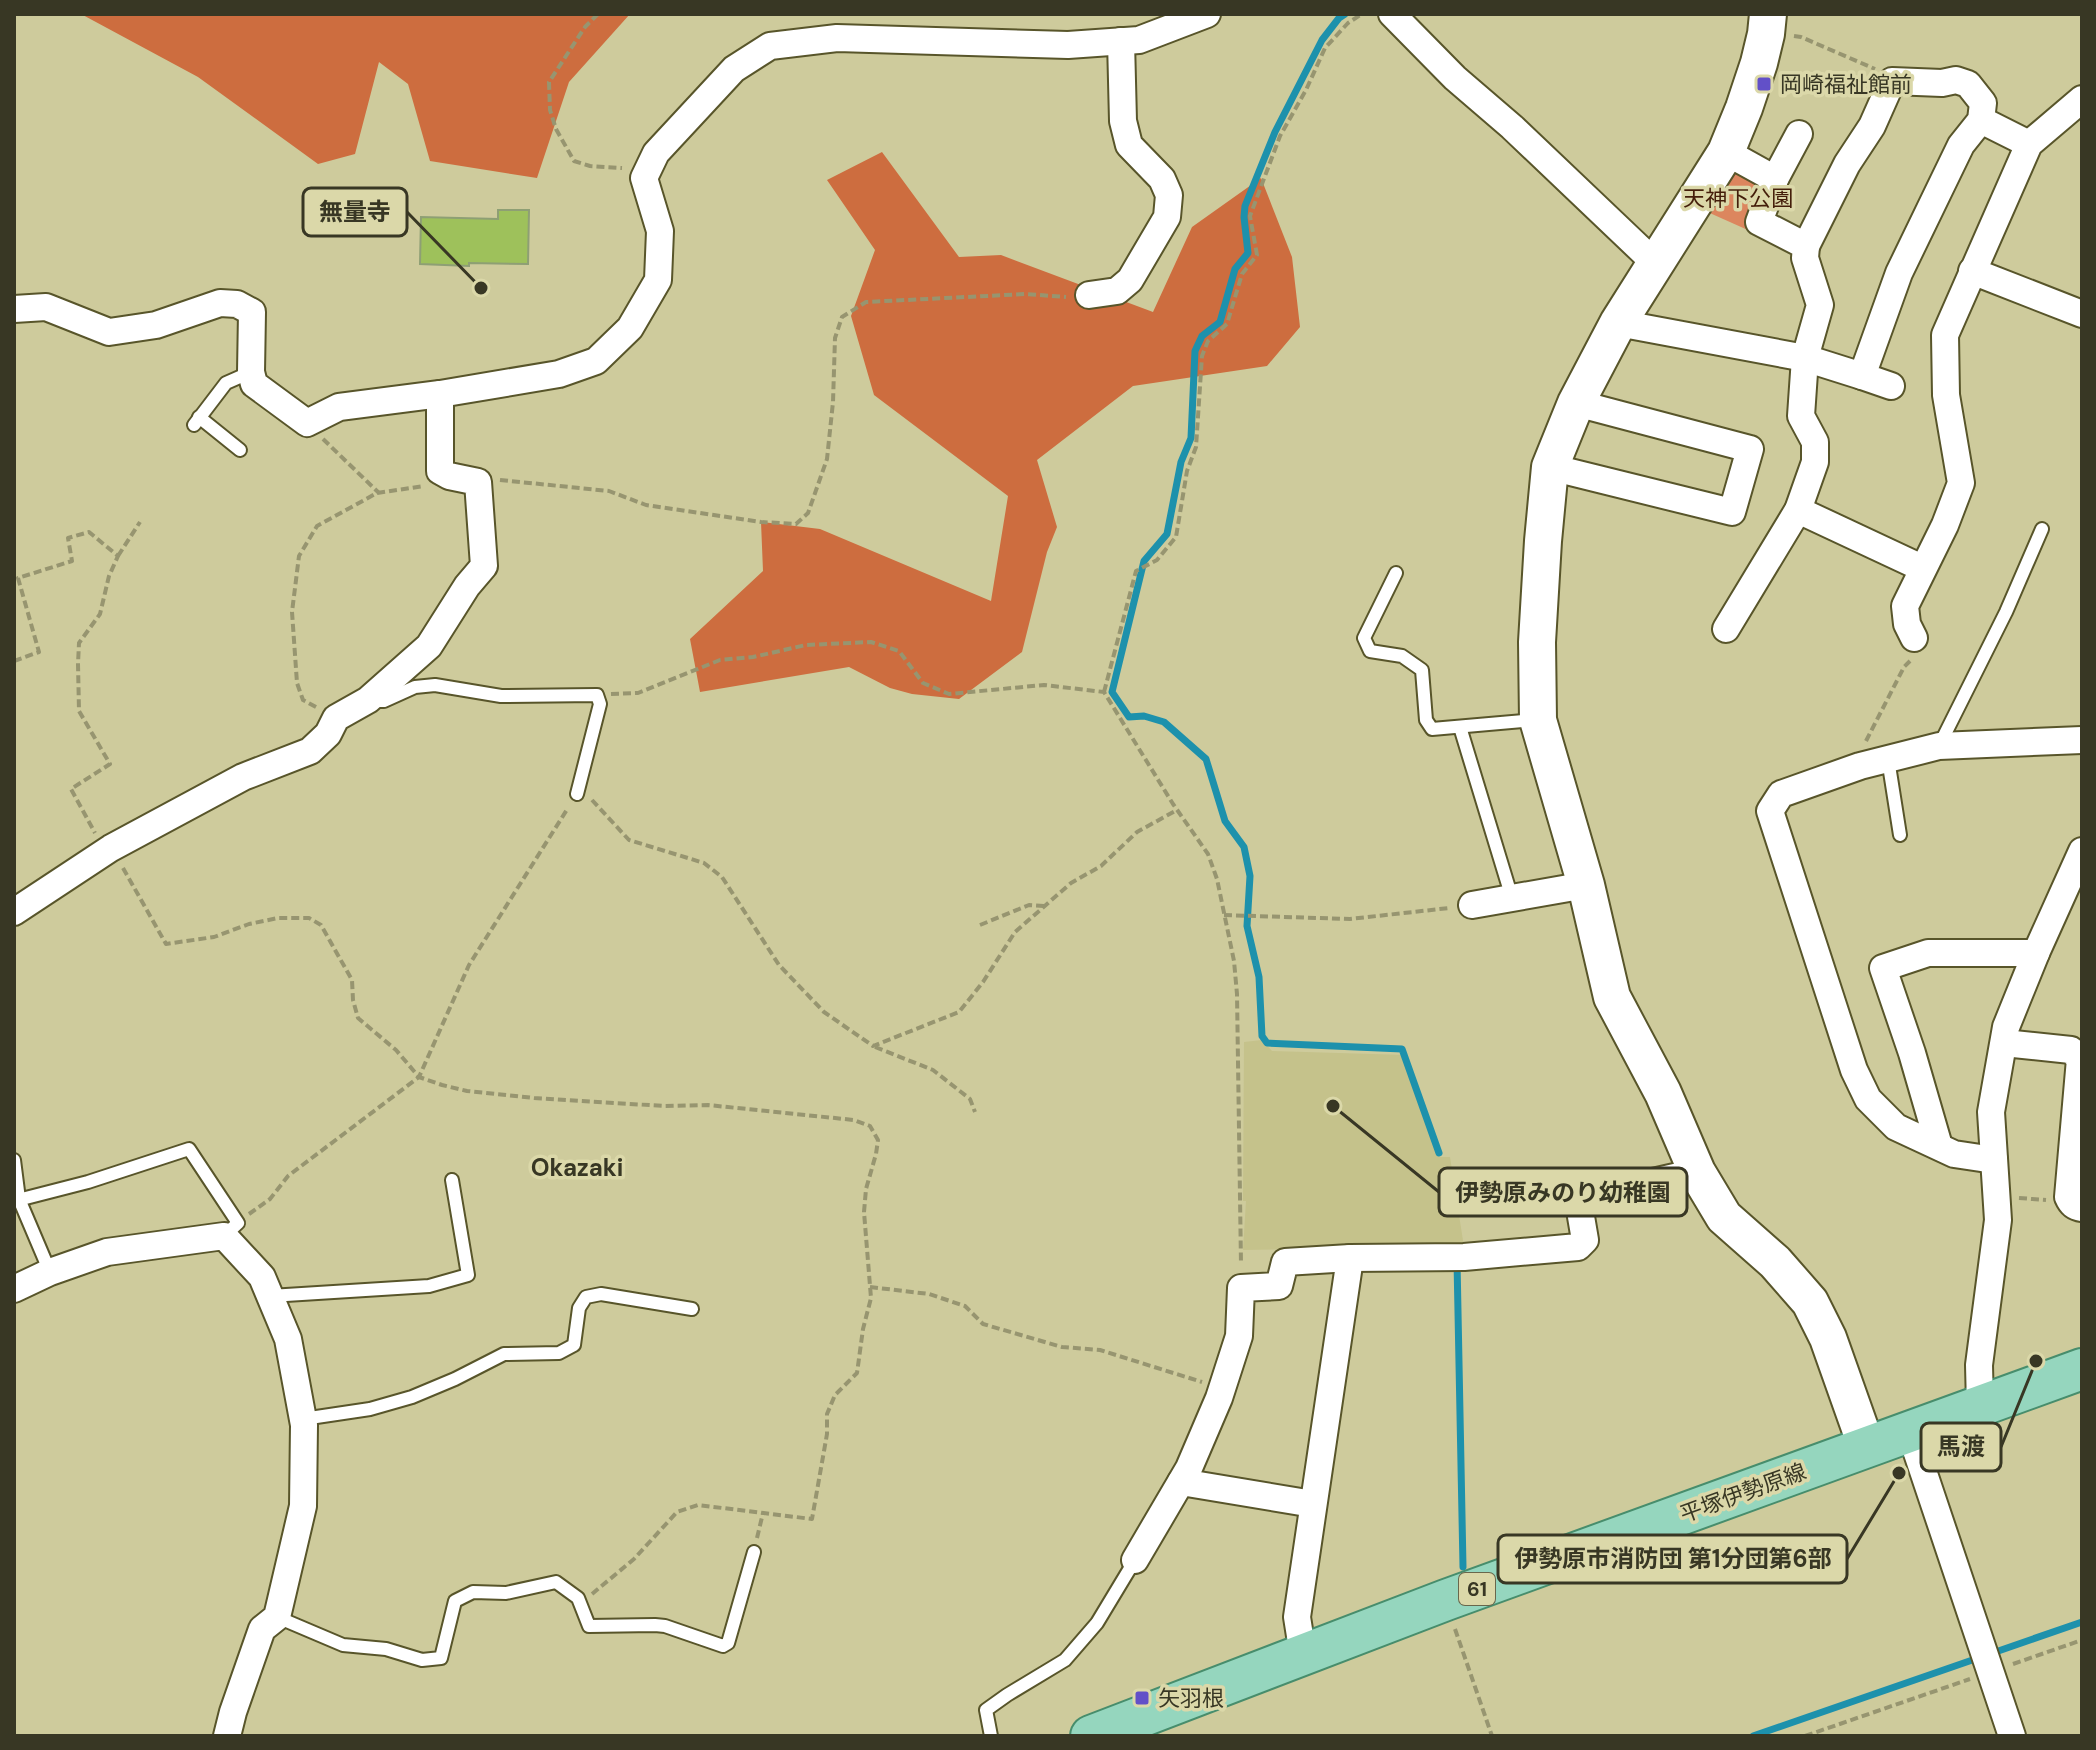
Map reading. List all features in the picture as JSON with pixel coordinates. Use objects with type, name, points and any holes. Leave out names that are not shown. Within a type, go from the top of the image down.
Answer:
[{"type":"main road","name":"平塚伊勢原線","points":[[1091,1736],[1446,1600],[2082,1369]]},
{"type":"street","points":[[14,309],[46,307],[109,332],[156,325],[220,303],[237,304],[252,312],[251,372],[254,384],[307,423],[339,407],[559,374],[596,361],[630,328],[658,280],[660,231],[644,178],[656,153],[734,69],[770,46],[837,38],[1068,45],[1139,40],[1207,14]]},
{"type":"street","points":[[1392,14],[1455,78],[1512,127],[1656,264]]},
{"type":"street","points":[[1767,24],[1744,108],[1726,152],[1618,323],[1576,403],[1550,467],[1537,642],[1538,720],[1586,885],[1612,997],[1663,1093],[1697,1172],[1724,1217],[1775,1262],[1810,1302],[1828,1338],[1867,1448]]},
{"type":"street","points":[[1089,295],[1117,291],[1130,280],[1167,217],[1169,195],[1162,179],[1129,145],[1123,121],[1121,41]]},
{"type":"street","points":[[1726,629],[1798,510],[1815,462],[1815,442],[1801,416],[1805,358],[1820,305],[1805,258],[1806,246],[1847,164],[1872,126],[1892,81],[1942,83],[1956,80],[1968,84],[1983,103],[1981,120],[1961,145],[1899,273],[1862,376]]},
{"type":"street","points":[[1914,638],[1907,624],[1905,606],[1945,525],[1961,483],[1946,395],[1945,335],[2029,144],[2082,99]]},
{"type":"street","points":[[1981,120],[2029,144]]},
{"type":"street","points":[[1799,134],[1775,179],[1759,222],[1806,246]]},
{"type":"street","points":[[1726,152],[1775,179]]},
{"type":"street","points":[[1972,271],[2082,314]]},
{"type":"street","points":[[1618,323],[1805,358],[1891,386]]},
{"type":"street","points":[[14,912],[108,850],[243,777],[310,751],[328,734],[336,718],[368,700],[429,646],[467,586],[484,566],[478,482],[440,471],[440,394]]},
{"type":"street","points":[[1550,467],[1732,512],[1750,449],[1576,403]]},
{"type":"street","points":[[1798,510],[1922,568]]},
{"type":"street","points":[[1994,1160],[1954,1154],[1896,1127],[1868,1099],[1854,1070],[1770,811],[1781,794],[1860,766],[1939,746],[2082,740]]},
{"type":"street","points":[[1980,1406],[1979,1365],[1998,1220],[1991,1112],[2006,1027],[2082,851]]},
{"type":"street","points":[[1472,905],[1586,885]]},
{"type":"street","points":[[1939,1146],[1883,968],[1928,953],[2036,953]]},
{"type":"street","points":[[2004,1043],[2071,1050],[2080,1059],[2068,1197],[2076,1205]]},
{"type":"street","points":[[1135,1560],[1189,1468],[1222,1388],[1239,1336],[1241,1288],[1279,1286],[1285,1262],[1464,1257],[1578,1247],[1585,1240],[1578,1199],[1697,1172]]},
{"type":"street","points":[[14,1289],[50,1272],[107,1252],[231,1229],[262,1277],[288,1339],[303,1419],[303,1506],[277,1617],[262,1629],[227,1736]]},
{"type":"street","points":[[1303,1655],[1297,1617],[1350,1258]]},
{"type":"street","points":[[1910,1432],[2012,1736]]},
{"type":"street","points":[[1181,1482],[1313,1504]]},
{"type":"lane","points":[[240,450],[196,421],[226,383],[251,372]]},
{"type":"lane","points":[[1939,746],[2006,612],[2042,529]]},
{"type":"lane","points":[[1396,573],[1364,638],[1370,651],[1402,656],[1422,670],[1426,720],[1432,729],[1538,720]]},
{"type":"lane","points":[[368,700],[384,701],[415,687],[435,685],[501,696],[597,695],[600,704],[577,794]]},
{"type":"lane","points":[[1460,727],[1512,898]]},
{"type":"lane","points":[[1888,758],[1900,835]]},
{"type":"lane","points":[[16,1200],[88,1182],[189,1149],[231,1229]]},
{"type":"lane","points":[[14,1160],[16,1200],[50,1272]]},
{"type":"lane","points":[[270,1296],[429,1286],[468,1275],[452,1180]]},
{"type":"lane","points":[[303,1419],[370,1409],[412,1397],[504,1354],[559,1353],[574,1345],[579,1308],[586,1297],[601,1294],[692,1309]]},
{"type":"lane","points":[[277,1617],[343,1645],[386,1649],[422,1660],[441,1658],[455,1601],[473,1592],[506,1593],[556,1582],[578,1598],[589,1626],[655,1625],[723,1646],[728,1643],[754,1552]]},
{"type":"lane","points":[[991,1736],[986,1710],[1065,1660],[1097,1623],[1135,1560]]},
{"type":"path","points":[[598,14],[585,27],[549,82],[550,110],[556,129],[574,161],[590,166],[648,169]]},
{"type":"path","points":[[1241,1288],[1237,994],[1234,961],[1217,879],[1208,854],[1104,692],[1136,571],[1157,560],[1176,537],[1187,471],[1196,447],[1202,356],[1208,341],[1227,324],[1242,274],[1257,255],[1250,216],[1280,136],[1325,48],[1348,23],[1362,14]]},
{"type":"path","points":[[1767,24],[1889,75],[1892,81]]},
{"type":"path","points":[[478,482],[501,480],[609,491],[646,505],[761,522],[796,524],[808,513],[827,459],[835,338],[842,317],[866,302],[1026,294],[1089,295]]},
{"type":"path","points":[[307,423],[379,493]]},
{"type":"path","points":[[336,718],[303,700],[297,683],[292,612],[299,556],[317,526],[379,493],[443,484],[449,476]]},
{"type":"path","points":[[140,522],[109,576],[100,614],[79,643],[79,711],[110,764],[71,789],[166,944],[214,937],[249,924],[278,918],[309,918],[321,925],[352,980],[358,1018],[396,1050],[419,1077],[467,1091],[534,1098],[664,1106],[708,1105],[854,1120],[870,1126],[878,1140],[866,1189],[864,1212],[871,1298],[857,1373],[835,1395],[827,1414],[827,1434],[812,1519],[698,1505],[677,1512],[634,1559],[588,1597],[578,1598]]},
{"type":"path","points":[[14,661],[39,652],[18,578],[72,561],[68,538],[89,532],[118,556]]},
{"type":"path","points":[[1860,766],[1860,755],[1866,742],[1904,667],[1912,660],[1914,638]]},
{"type":"path","points":[[597,695],[638,693],[720,660],[753,657],[806,645],[871,642],[899,651],[923,683],[949,694],[1044,685],[1104,692]]},
{"type":"path","points":[[231,1229],[270,1199],[288,1176],[419,1077],[469,965],[577,794],[592,800],[629,840],[704,863],[722,877],[779,965],[824,1012],[873,1046],[933,1070],[970,1099],[975,1112]]},
{"type":"path","points":[[873,1046],[959,1012],[983,982],[1015,932],[1071,883],[1101,866],[1137,832],[1177,810]]},
{"type":"path","points":[[980,925],[1029,905],[1044,906]]},
{"type":"path","points":[[1224,915],[1350,919],[1472,905]]},
{"type":"path","points":[[1996,1196],[2076,1205]]},
{"type":"path","points":[[870,1287],[929,1294],[965,1306],[983,1324],[1062,1347],[1100,1350],[1222,1388]]},
{"type":"path","points":[[754,1552],[763,1513]]},
{"type":"path","points":[[1446,1600],[1492,1736]]},
{"type":"path","points":[[1805,1736],[2082,1640]]},
{"type":"shaded area","points":[[81,14],[630,14],[569,82],[537,178],[430,161],[408,84],[379,62],[355,154],[318,164],[198,77]]},
{"type":"shaded area","points":[[882,152],[959,257],[1001,255],[1153,312],[1192,227],[1261,178],[1292,257],[1300,327],[1267,366],[1133,386],[1037,460],[1057,527],[1047,552],[1022,652],[959,699],[912,694],[890,688],[849,667],[700,692],[690,639],[763,571],[761,522],[820,529],[991,601],[1008,496],[874,395],[851,316],[875,250],[827,180]]},
{"type":"shaded area","points":[[1262,1040],[1272,1051],[1406,1055],[1439,1157],[1450,1157],[1464,1247],[1367,1248],[1366,1243],[1343,1243],[1342,1248],[1243,1250],[1246,1201],[1243,1201],[1244,1042]]},
{"type":"green space","name":"天神下公園","points":[[1730,161],[1766,180],[1750,231],[1703,210]]},
{"type":"building","points":[[498,210],[529,210],[528,264],[420,264],[421,217],[498,219]]},
{"type":"waterway","points":[[1345,14],[1322,40],[1275,132],[1245,206],[1248,253],[1235,269],[1220,322],[1202,336],[1195,351],[1191,438],[1181,462],[1167,534],[1144,561],[1112,692],[1129,717],[1144,716],[1164,722],[1206,759],[1225,821],[1244,847],[1250,876],[1247,926],[1259,977],[1262,1036],[1267,1043],[1402,1049],[1439,1153]]},
{"type":"waterway","points":[[1457,1261],[1463,1567]]},
{"type":"waterway","points":[[1753,1736],[2082,1622]]},
{"type":"place","name":"岡崎福祉館前","points":[[1764,84]]},
{"type":"place","name":"無量寺","points":[[481,288]]},
{"type":"place","name":"伊勢原みのり幼稚園","points":[[1333,1106]]},
{"type":"place","name":"馬渡","points":[[2036,1361]]},
{"type":"place","name":"伊勢原市消防団 第1分団第6部","points":[[1899,1473]]},
{"type":"place","name":"矢羽根","points":[[1142,1698]]},
{"type":"district","name":"Okazaki","points":[[577,1167]]}]
